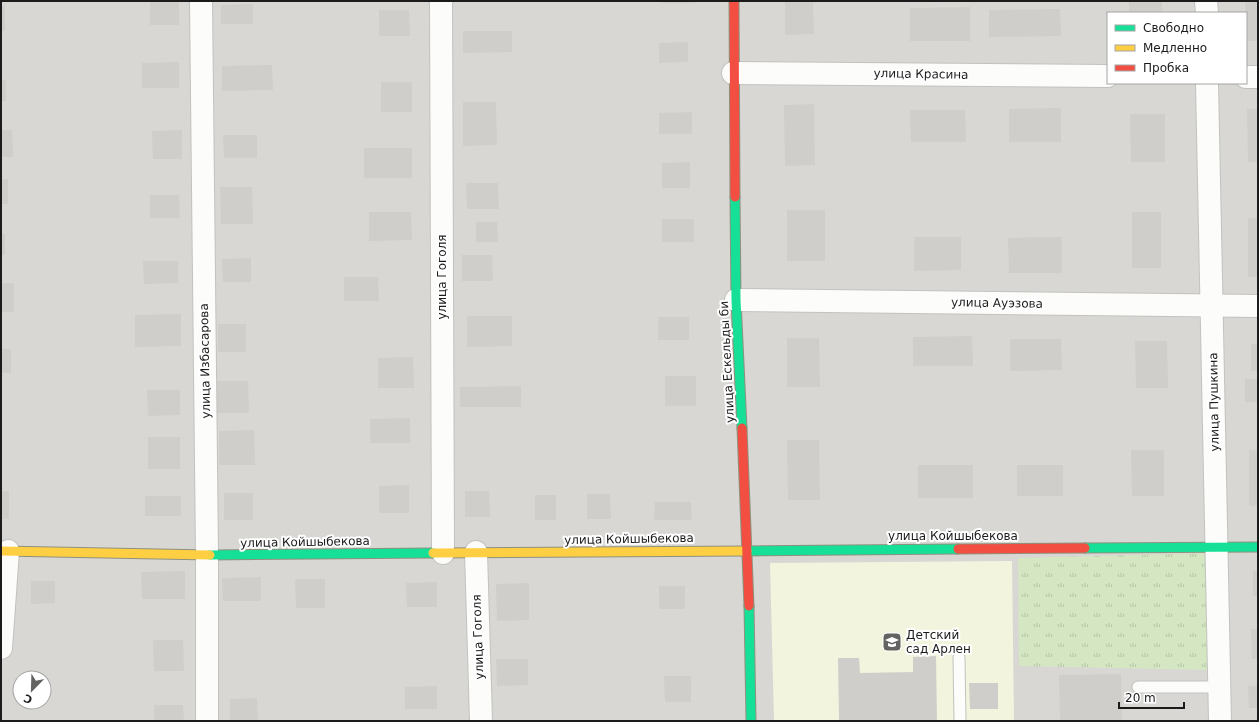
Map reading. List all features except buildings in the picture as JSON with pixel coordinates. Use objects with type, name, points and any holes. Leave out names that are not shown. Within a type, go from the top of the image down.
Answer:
[{"type":"street","name":"улица Избасарова","points":[[201,1],[208,555],[207,721]]},
{"type":"street","name":"улица Гоголя","points":[[441,1],[443,553]]},
{"type":"street","name":"улица Ескельды би","points":[[734,1],[733,73],[736,300],[748,550],[751,721]]},
{"type":"street","points":[[1206,1],[1206,12]]},
{"type":"street","name":"улица Красина","points":[[733,73],[1107,76]]},
{"type":"street","points":[[1247,77],[1258,77]]},
{"type":"street","name":"улица Пушкина","points":[[1207,84],[1220,721]]},
{"type":"street","name":"улица Ауэзова","points":[[736,300],[1258,306]]},
{"type":"street","name":"улица Койшыбекова","points":[[5,551],[208,555],[1258,546]]},
{"type":"street","points":[[1,648],[5,551]]},
{"type":"street","name":"улица Гоголя","points":[[476,552],[481,721]]},
{"type":"lane","points":[[959,658],[960,721]]},
{"type":"lane","points":[[1138,687],[1219,687]]},
{"type":"shaded area","points":[[1,1],[1258,1],[1258,721],[1,721]]},
{"type":"shaded area","name":"Детский сад Арлен","points":[[1012,561],[1014,721],[774,721],[770,563]]},
{"type":"green space","points":[[1206,553],[1209,670],[1019,666],[1018,558]]},
{"type":"traffic: fast","points":[[735,197],[736,300],[742,428]]},
{"type":"traffic: fast","points":[[1085,548],[1258,547]]},
{"type":"traffic: fast","points":[[747,551],[958,549]]},
{"type":"traffic: fast","points":[[210,555],[433,553]]},
{"type":"traffic: fast","points":[[749,606],[751,721]]},
{"type":"traffic: slow","points":[[1,551],[210,555]]},
{"type":"traffic: slow","points":[[433,553],[747,551]]},
{"type":"traffic: jam","points":[[734,1],[735,197]]},
{"type":"traffic: jam","points":[[742,428],[749,606]]},
{"type":"traffic: jam","points":[[958,549],[1085,548]]},
{"type":"place","name":"Детский сад Арлен","points":[[892,642]]}]
